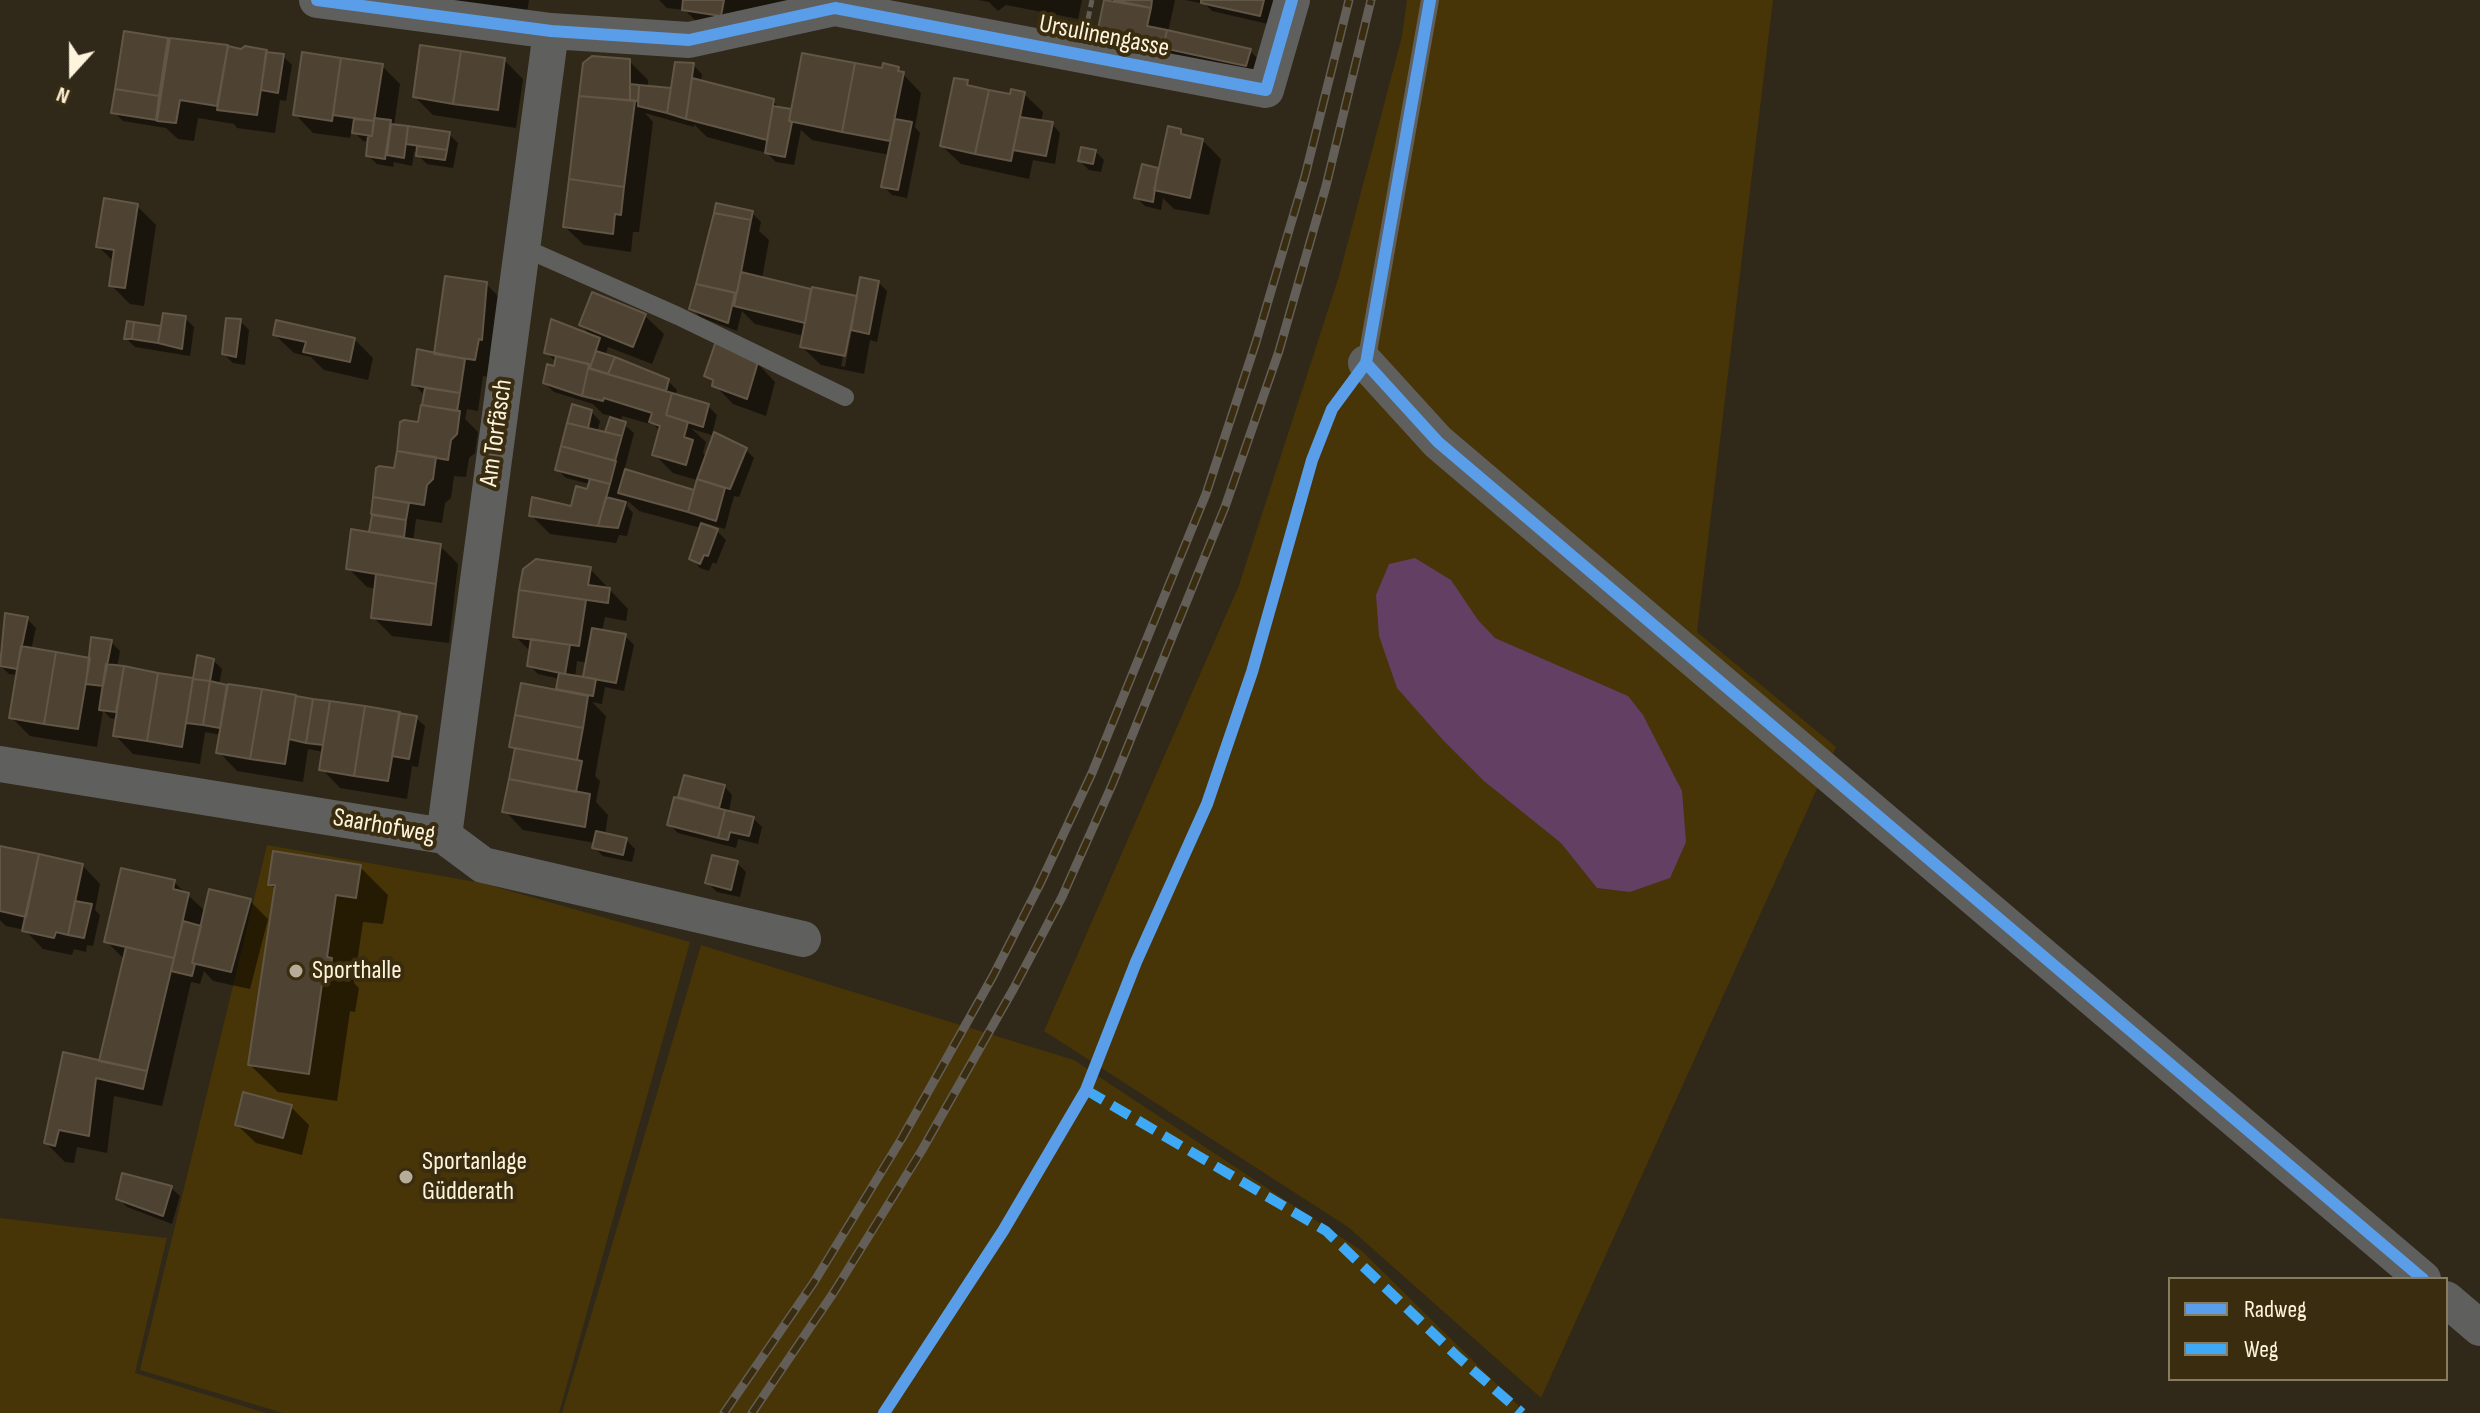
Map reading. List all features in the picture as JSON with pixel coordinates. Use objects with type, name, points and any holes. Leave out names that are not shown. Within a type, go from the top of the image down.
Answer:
[{"type":"street","name":"Ursulinengasse","points":[[317,0],[551,31],[689,40],[835,8],[1266,90],[1292,0]]},
{"type":"street","name":"Am Torfäsch","points":[[444,836],[551,31]]},
{"type":"street","points":[[1366,363],[1438,442],[2421,1277]]},
{"type":"street","name":"Saarhofweg","points":[[0,764],[444,836],[483,865],[803,939]]},
{"type":"street","points":[[2448,1301],[2480,1328]]},
{"type":"lane","points":[[1366,363],[1430,0]]},
{"type":"lane","points":[[522,247],[678,316],[845,397]]},
{"type":"shaded area","points":[[1407,0],[1773,0],[1697,632],[1836,747],[1541,1398],[1348,1227],[1044,1031],[1239,585],[1339,276],[1402,36]]},
{"type":"shaded area","points":[[1415,558],[1451,580],[1478,620],[1495,638],[1628,696],[1643,715],[1682,791],[1686,842],[1670,878],[1630,892],[1597,888],[1561,843],[1484,781],[1397,688],[1379,636],[1376,595],[1389,564]]},
{"type":"shaded area","name":"Sportanlage Güdderath","points":[[267,845],[482,883],[690,942],[559,1413],[283,1413],[140,1370]]},
{"type":"shaded area","points":[[701,945],[1074,1060],[1362,1251],[1526,1413],[562,1413]]},
{"type":"shaded area","points":[[0,1218],[167,1238],[135,1373],[266,1413],[0,1413]]},
{"type":"building","points":[[683,0],[724,0],[721,16],[682,10]]},
{"type":"building","points":[[1104,0],[1151,8],[1147,26],[1167,30],[1163,48],[1097,34]]},
{"type":"building","points":[[1114,0],[1152,0],[1151,8]]},
{"type":"building","points":[[1201,0],[1264,0],[1260,16],[1201,3]]},
{"type":"building","points":[[1167,30],[1251,49],[1246,66],[1163,48]]},
{"type":"building","points":[[124,31],[168,38],[159,96],[115,89]]},
{"type":"building","points":[[170,38],[228,45],[217,106],[180,100],[176,123],[157,121]]},
{"type":"building","points":[[420,45],[461,51],[453,104],[413,97]]},
{"type":"building","points":[[228,46],[267,50],[257,115],[217,110]]},
{"type":"building","points":[[461,51],[505,58],[498,110],[453,104]]},
{"type":"building","points":[[266,52],[284,54],[278,93],[261,90]]},
{"type":"building","points":[[302,52],[341,58],[332,121],[293,115]]},
{"type":"building","points":[[802,53],[855,63],[842,132],[789,121]]},
{"type":"building","points":[[592,56],[630,59],[630,100],[579,96],[583,63]]},
{"type":"building","points":[[341,58],[383,64],[374,121],[333,115]]},
{"type":"building","points":[[675,62],[694,63],[686,119],[667,113]]},
{"type":"building","points":[[855,63],[882,68],[883,63],[899,67],[898,71],[904,72],[890,141],[842,132]]},
{"type":"building","points":[[692,78],[774,99],[767,140],[686,119]]},
{"type":"building","points":[[954,78],[968,80],[967,85],[989,90],[975,154],[940,146]]},
{"type":"building","points":[[630,84],[639,85],[638,101],[630,100]]},
{"type":"building","points":[[639,85],[671,88],[667,113],[638,106]]},
{"type":"building","points":[[115,89],[159,96],[156,120],[111,113]]},
{"type":"building","points":[[1011,89],[1025,92],[1011,161],[975,154],[989,90],[1010,94]]},
{"type":"building","points":[[579,96],[635,101],[624,187],[569,179]]},
{"type":"building","points":[[773,106],[791,109],[789,121],[792,122],[785,157],[765,153]]},
{"type":"building","points":[[1020,117],[1053,122],[1046,156],[1013,150]]},
{"type":"building","points":[[374,118],[391,120],[385,159],[366,156]]},
{"type":"building","points":[[354,119],[374,121],[372,136],[352,133]]},
{"type":"building","points":[[895,119],[912,122],[898,190],[881,187]]},
{"type":"building","points":[[391,124],[408,126],[404,158],[387,155]]},
{"type":"building","points":[[408,126],[450,132],[447,150],[406,144]]},
{"type":"building","points":[[1168,126],[1181,129],[1181,134],[1203,139],[1190,198],[1154,190]]},
{"type":"building","points":[[417,146],[447,150],[445,160],[416,156]]},
{"type":"building","points":[[1081,147],[1096,150],[1093,164],[1078,161]]},
{"type":"building","points":[[1142,164],[1158,168],[1153,202],[1134,198]]},
{"type":"building","points":[[569,179],[624,187],[621,215],[615,214],[613,234],[563,227]]},
{"type":"building","points":[[104,198],[138,204],[125,288],[109,286],[114,250],[96,247]]},
{"type":"building","points":[[716,203],[753,211],[751,220],[714,213]]},
{"type":"building","points":[[714,213],[751,220],[737,293],[696,284]]},
{"type":"building","points":[[741,272],[811,289],[805,323],[734,306]]},
{"type":"building","points":[[445,276],[487,282],[482,340],[479,339],[475,360],[434,354]]},
{"type":"building","points":[[860,277],[879,281],[869,334],[851,330]]},
{"type":"building","points":[[696,284],[735,293],[728,323],[689,309]]},
{"type":"building","points":[[812,287],[857,296],[845,356],[800,347]]},
{"type":"building","points":[[592,292],[646,314],[633,347],[579,325]]},
{"type":"building","points":[[163,313],[186,316],[182,349],[158,343]]},
{"type":"building","points":[[226,318],[241,319],[236,357],[222,354]]},
{"type":"building","points":[[551,319],[600,338],[591,365],[544,353]]},
{"type":"building","points":[[276,320],[355,338],[350,362],[303,352],[306,342],[273,335]]},
{"type":"building","points":[[127,321],[134,322],[132,339],[124,339]]},
{"type":"building","points":[[134,322],[161,326],[158,343],[132,339]]},
{"type":"building","points":[[716,341],[758,362],[747,399],[712,386],[713,380],[704,376]]},
{"type":"building","points":[[417,349],[465,359],[460,393],[412,385]]},
{"type":"building","points":[[596,351],[615,357],[608,374],[590,368]]},
{"type":"building","points":[[556,356],[589,364],[582,396],[543,383],[547,364],[554,366]]},
{"type":"building","points":[[615,357],[669,379],[666,391],[608,374]]},
{"type":"building","points":[[589,364],[590,369],[672,393],[666,415],[688,422],[684,437],[693,440],[686,465],[652,455],[660,426],[649,422],[652,413],[604,398],[603,401],[582,396]]},
{"type":"building","points":[[425,388],[460,393],[457,411],[422,405]]},
{"type":"building","points":[[672,393],[709,404],[703,427],[666,415]]},
{"type":"building","points":[[572,404],[592,410],[588,428],[567,423]]},
{"type":"building","points":[[421,405],[460,411],[457,434],[451,440],[448,460],[397,451],[400,422],[418,422]]},
{"type":"building","points":[[610,417],[626,422],[622,436],[605,432]]},
{"type":"building","points":[[567,423],[622,436],[615,461],[561,446]]},
{"type":"building","points":[[714,432],[747,448],[730,489],[697,479]]},
{"type":"building","points":[[561,446],[616,461],[610,484],[555,470]]},
{"type":"building","points":[[397,451],[436,457],[433,479],[427,485],[424,505],[373,497],[376,468],[394,468]]},
{"type":"building","points":[[625,469],[694,490],[688,512],[618,493]]},
{"type":"building","points":[[590,479],[610,484],[598,526],[529,516],[532,497],[571,506],[576,486],[587,489]]},
{"type":"building","points":[[697,479],[725,488],[716,521],[688,512]]},
{"type":"building","points":[[373,497],[409,503],[406,520],[371,514]]},
{"type":"building","points":[[606,497],[626,502],[618,528],[598,526]]},
{"type":"building","points":[[372,515],[406,520],[404,537],[369,532]]},
{"type":"building","points":[[701,523],[718,529],[708,556],[704,555],[700,564],[689,559]]},
{"type":"building","points":[[351,529],[441,544],[436,584],[346,569]]},
{"type":"building","points":[[536,559],[591,567],[588,585],[610,588],[608,603],[519,590],[523,569]]},
{"type":"building","points":[[376,574],[436,584],[431,625],[371,618]]},
{"type":"building","points":[[519,590],[586,600],[579,646],[513,637]]},
{"type":"building","points":[[5,613],[28,617],[17,669],[0,666]]},
{"type":"building","points":[[592,628],[626,634],[616,683],[583,677]]},
{"type":"building","points":[[91,637],[112,640],[103,686],[86,684]]},
{"type":"building","points":[[531,639],[570,645],[565,674],[527,666]]},
{"type":"building","points":[[21,646],[56,652],[44,724],[9,718]]},
{"type":"building","points":[[56,652],[90,658],[78,729],[44,724]]},
{"type":"building","points":[[197,655],[214,659],[210,681],[193,679]]},
{"type":"building","points":[[106,664],[124,666],[116,712],[99,710]]},
{"type":"building","points":[[124,666],[158,673],[147,741],[113,736]]},
{"type":"building","points":[[158,673],[193,678],[182,747],[147,741]]},
{"type":"building","points":[[559,673],[596,679],[593,696],[556,689]]},
{"type":"building","points":[[193,679],[210,681],[203,725],[186,723]]},
{"type":"building","points":[[210,681],[227,685],[220,728],[203,725]]},
{"type":"building","points":[[521,683],[588,696],[583,728],[515,715]]},
{"type":"building","points":[[228,684],[262,689],[250,759],[216,753]]},
{"type":"building","points":[[262,689],[296,695],[285,764],[250,759]]},
{"type":"building","points":[[296,696],[313,699],[306,743],[289,739]]},
{"type":"building","points":[[313,699],[330,701],[323,745],[306,743]]},
{"type":"building","points":[[330,701],[365,706],[354,776],[319,770]]},
{"type":"building","points":[[365,706],[400,712],[388,781],[354,776]]},
{"type":"building","points":[[399,713],[417,716],[409,759],[392,756]]},
{"type":"building","points":[[515,715],[583,728],[577,760],[509,747]]},
{"type":"building","points":[[515,748],[582,761],[576,792],[509,779]]},
{"type":"building","points":[[684,775],[725,785],[719,808],[678,797]]},
{"type":"building","points":[[509,779],[590,794],[585,827],[502,812]]},
{"type":"building","points":[[674,797],[725,810],[718,838],[667,825]]},
{"type":"building","points":[[725,810],[754,817],[749,836],[730,832],[728,840],[718,838]]},
{"type":"building","points":[[596,831],[627,838],[623,855],[592,848]]},
{"type":"building","points":[[0,846],[39,854],[26,917],[0,911]]},
{"type":"building","name":"Sporthalle","points":[[273,851],[361,865],[356,898],[336,895],[327,957],[332,958],[328,985],[322,984],[309,1074],[248,1065],[275,885],[268,885]]},
{"type":"building","points":[[39,854],[83,864],[68,935],[56,932],[54,938],[22,931]]},
{"type":"building","points":[[712,855],[738,861],[731,890],[705,883]]},
{"type":"building","points":[[121,868],[175,880],[173,889],[189,893],[174,958],[104,942]]},
{"type":"building","points":[[209,889],[251,899],[231,972],[192,963]]},
{"type":"building","points":[[75,901],[92,904],[84,938],[68,935]]},
{"type":"building","points":[[183,921],[201,926],[192,976],[171,971]]},
{"type":"building","points":[[126,947],[174,958],[147,1071],[99,1061]]},
{"type":"building","points":[[63,1052],[147,1071],[143,1089],[96,1078],[89,1136],[59,1130],[55,1146],[44,1143]]},
{"type":"building","points":[[243,1092],[292,1105],[283,1138],[235,1125]]},
{"type":"building","points":[[122,1173],[172,1186],[163,1216],[116,1199]]},
{"type":"railway","points":[[724,1413],[814,1282],[902,1138],[993,976],[1092,773],[1206,494],[1256,342],[1305,176],[1349,0]]},
{"type":"railway","points":[[752,1413],[834,1292],[922,1150],[1062,897],[1112,785],[1225,507],[1279,351],[1326,186],[1371,0]]},
{"type":"marked path","points":[[1086,1090],[1326,1231],[1459,1358],[1522,1413]]},
{"type":"cycle path","points":[[317,0],[551,31],[689,40],[835,8],[1266,90],[1292,0]]},
{"type":"cycle path","points":[[884,1413],[1003,1231],[1086,1090],[1136,962],[1207,804],[1252,672],[1312,460],[1332,409],[1366,363],[1430,0]]},
{"type":"cycle path","points":[[1366,363],[1438,442],[2421,1277]]},
{"type":"place","name":"Sporthalle","points":[[296,971]]},
{"type":"place","name":"Sportanlage Güdderath","points":[[406,1177]]}]
